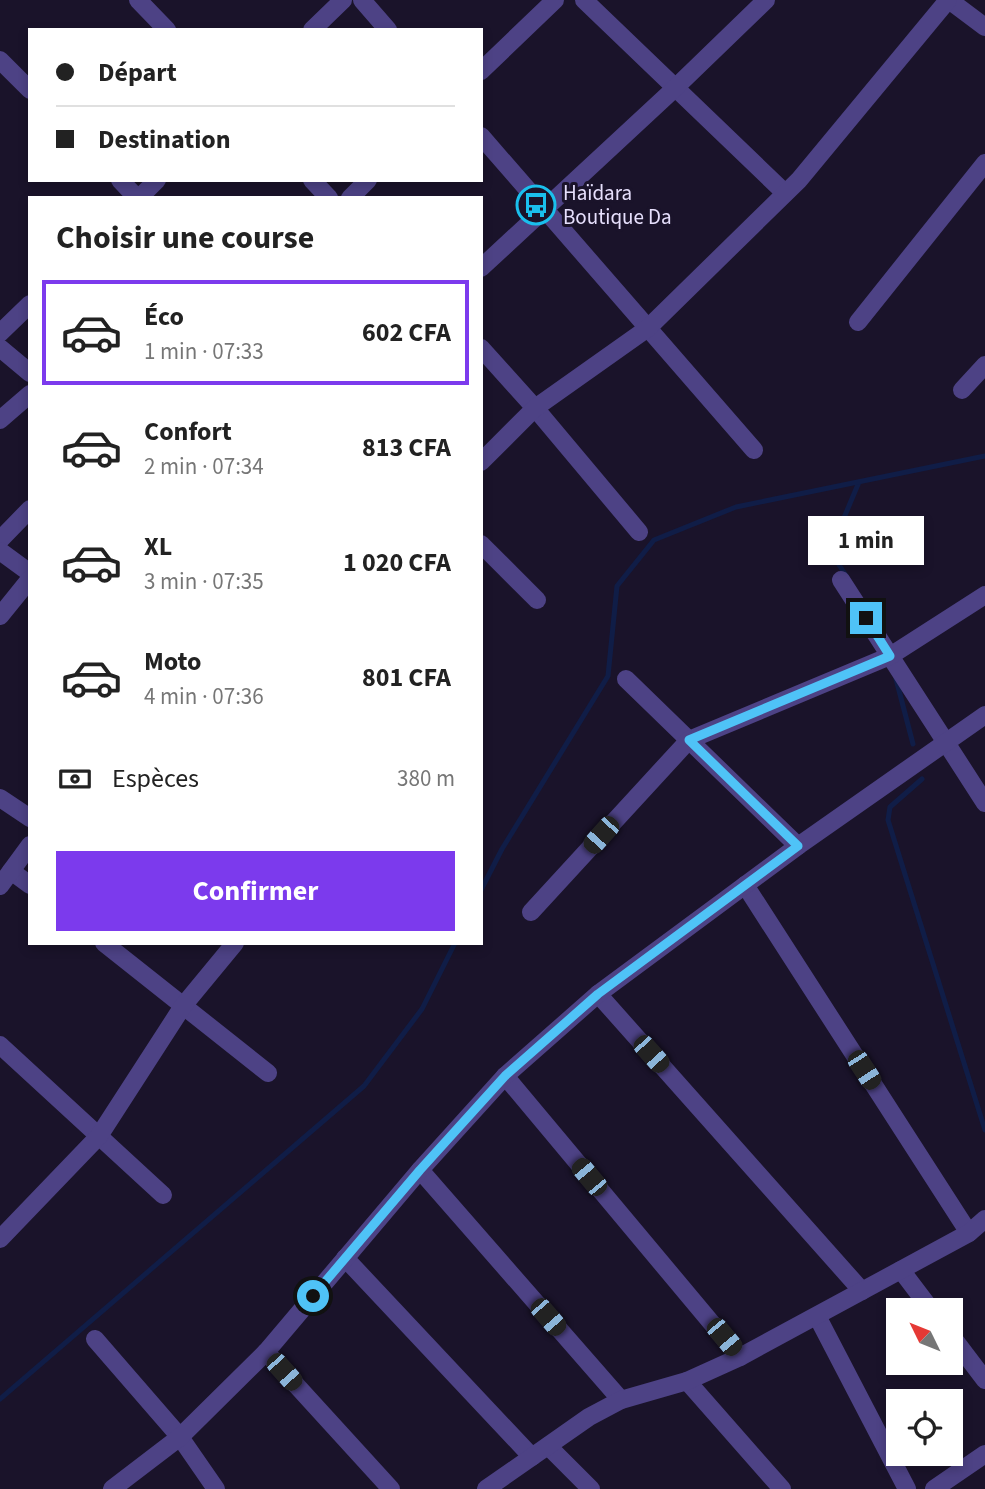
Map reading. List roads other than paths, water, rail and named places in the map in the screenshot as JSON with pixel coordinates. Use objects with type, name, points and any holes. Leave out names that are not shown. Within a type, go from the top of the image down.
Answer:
[{"type":"street","points":[[138,0],[165,28]]},
{"type":"street","points":[[314,28],[343,0]]},
{"type":"street","points":[[362,0],[386,28]]},
{"type":"street","points":[[483,69],[555,0]]},
{"type":"street","points":[[584,0],[785,193]]},
{"type":"street","points":[[483,266],[766,0]]},
{"type":"street","points":[[483,460],[535,408],[648,328],[799,180],[948,0],[985,27]]},
{"type":"street","points":[[0,60],[28,88]]},
{"type":"street","points":[[483,138],[754,450]]},
{"type":"street","points":[[858,322],[985,163]]},
{"type":"street","points":[[122,182],[136,196]]},
{"type":"street","points":[[140,196],[155,182]]},
{"type":"street","points":[[314,182],[327,196]]},
{"type":"street","points":[[352,196],[366,182]]},
{"type":"street","points":[[0,332],[28,306]]},
{"type":"street","points":[[0,348],[28,371]]},
{"type":"street","points":[[483,350],[639,532]]},
{"type":"street","points":[[962,390],[985,365]]},
{"type":"street","points":[[0,420],[28,396]]},
{"type":"street","points":[[0,540],[28,511]]},
{"type":"street","points":[[483,546],[537,600]]},
{"type":"street","points":[[0,551],[28,572]]},
{"type":"street","points":[[841,580],[985,803]]},
{"type":"street","points":[[0,617],[28,582]]},
{"type":"street","points":[[531,912],[689,740],[890,656],[985,595]]},
{"type":"street","points":[[626,679],[798,846]]},
{"type":"street","points":[[112,1489],[180,1437],[266,1352],[420,1170],[505,1076],[598,994],[798,846],[985,715]]},
{"type":"street","points":[[0,798],[28,817]]},
{"type":"street","points":[[0,886],[28,848]]},
{"type":"street","points":[[11,871],[28,884]]},
{"type":"street","points":[[485,1489],[589,1417],[621,1401],[687,1381],[740,1357],[981,1224],[745,885]]},
{"type":"street","points":[[107,945],[268,1073]]},
{"type":"street","points":[[0,1239],[6,1220],[99,1136],[184,1006],[234,945]]},
{"type":"street","points":[[598,994],[862,1291]]},
{"type":"street","points":[[0,1045],[163,1195]]},
{"type":"street","points":[[505,1076],[740,1357]]},
{"type":"street","points":[[420,1170],[621,1401]]},
{"type":"street","points":[[345,1258],[532,1457]]},
{"type":"street","points":[[901,1270],[922,1298]]},
{"type":"street","points":[[817,1316],[907,1489]]},
{"type":"street","points":[[95,1339],[180,1437],[216,1489]]},
{"type":"street","points":[[963,1351],[985,1380]]},
{"type":"street","points":[[266,1352],[391,1489]]},
{"type":"street","points":[[687,1381],[782,1489]]},
{"type":"street","points":[[548,1446],[591,1489]]},
{"type":"street","points":[[934,1489],[985,1454]]},
{"type":"waterway","points":[[483,886],[502,849],[608,676],[617,586],[654,540],[736,507],[985,456]]},
{"type":"waterway","points":[[847,577],[830,551],[859,482]]},
{"type":"waterway","points":[[896,679],[913,744]]},
{"type":"waterway","points":[[922,779],[890,807],[888,820],[985,1130]]},
{"type":"waterway","points":[[0,1399],[364,1086],[422,1009],[454,945]]},
{"type":"place","name":"Haïdara Boutique Da","points":[[536,205]]}]
